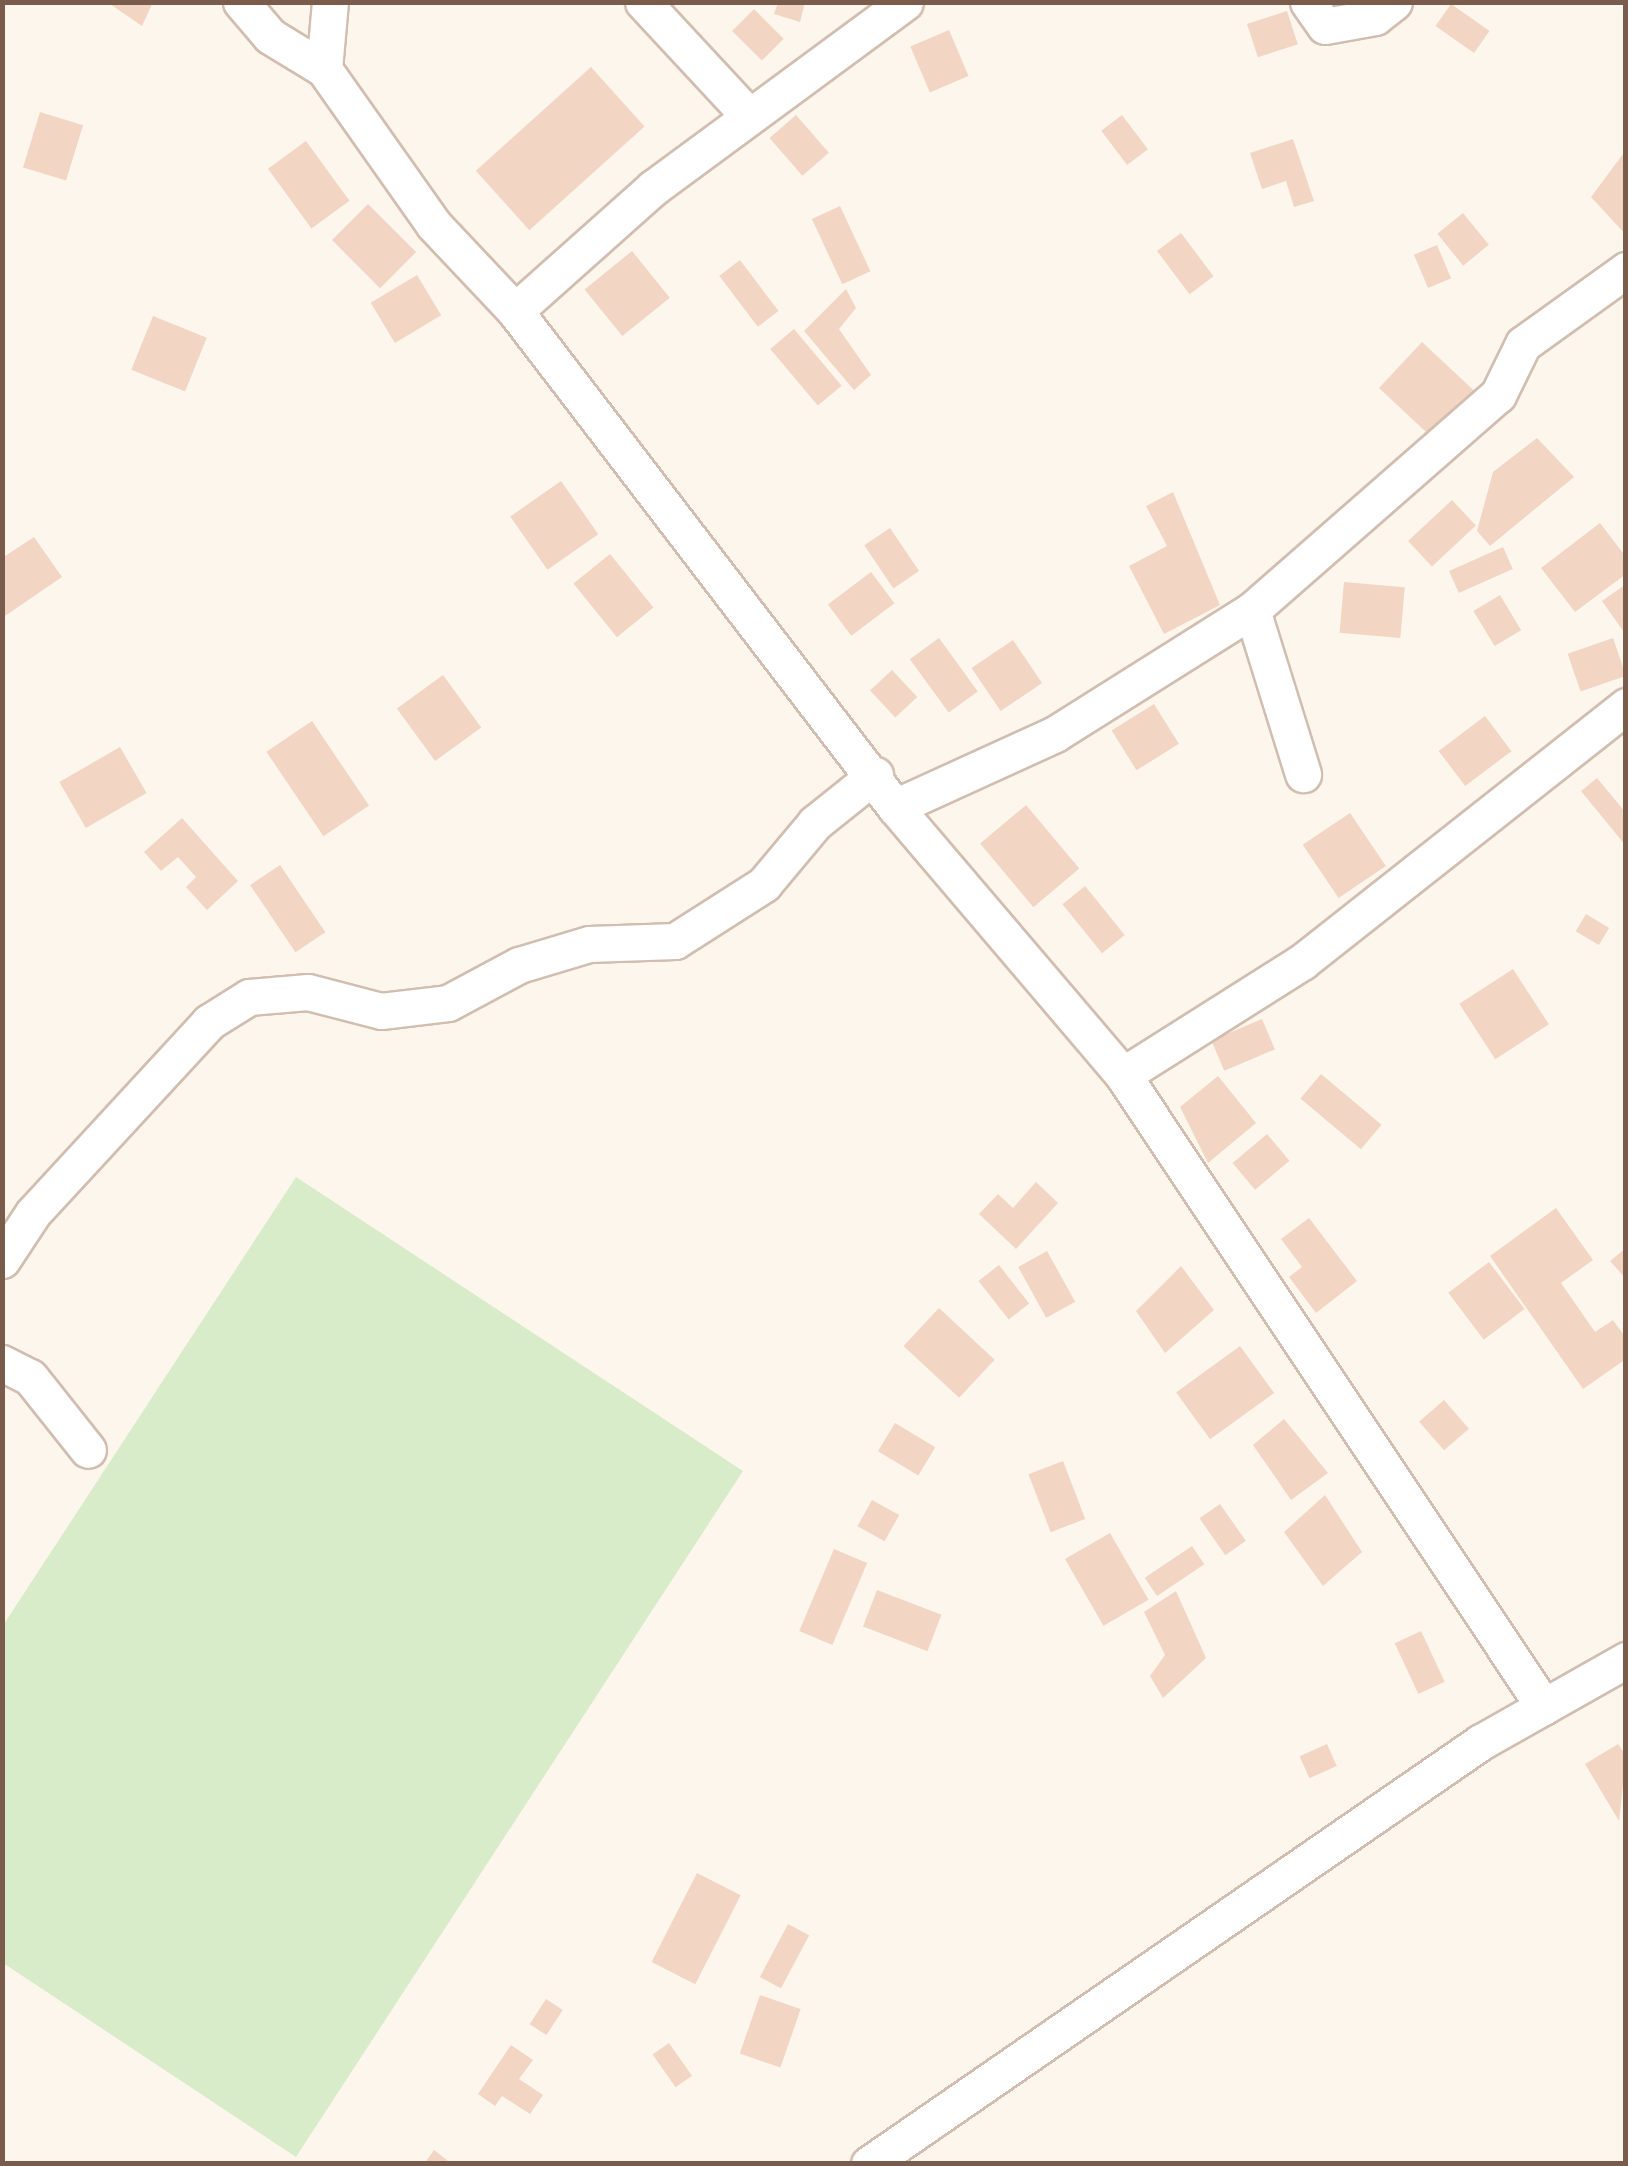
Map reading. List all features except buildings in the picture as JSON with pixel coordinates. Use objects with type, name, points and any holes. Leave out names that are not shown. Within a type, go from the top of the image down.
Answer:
[{"type":"street","points":[[241,2],[270,36],[324,70],[434,225],[514,310],[875,776],[894,807],[1123,1075],[1544,1707]]},
{"type":"street","points":[[324,70],[330,2]]},
{"type":"street","points":[[643,2],[749,116]]},
{"type":"street","points":[[514,310],[749,116],[905,2]]},
{"type":"street","points":[[1308,2],[1325,26],[1394,2]]},
{"type":"street","points":[[894,807],[1055,734],[1252,610],[1498,395],[1523,344],[1626,270]]},
{"type":"street","points":[[1252,610],[1303,774]]},
{"type":"street","points":[[1123,1075],[1302,962],[1626,706]]},
{"type":"street","points":[[2,1260],[34,1213],[209,1022],[249,997],[308,992],[381,1011],[448,1003],[519,965],[589,944],[674,942],[764,884],[815,823],[875,776]]},
{"type":"street","points":[[2,1363],[30,1376],[88,1450]]},
{"type":"street","points":[[869,2164],[1544,1707],[1626,1660]]},
{"type":"green space","points":[[296,1177],[743,1471],[296,2157],[3,1963],[2,1627]]}]
